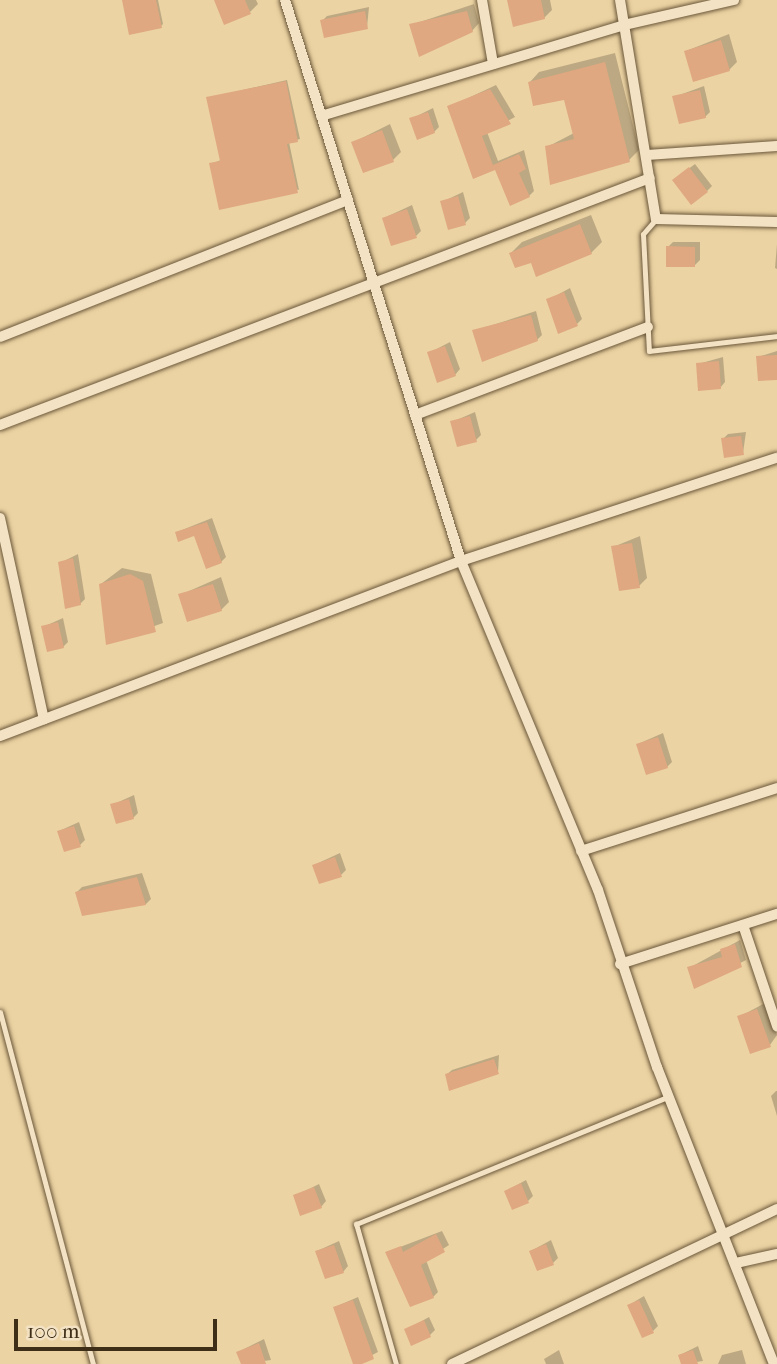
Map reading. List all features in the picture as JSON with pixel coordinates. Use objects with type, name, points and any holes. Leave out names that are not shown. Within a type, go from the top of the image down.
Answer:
[{"type":"street","points":[[285,0],[461,561],[581,851],[669,1096],[774,1364]]},
{"type":"street","points":[[482,0],[493,64]]},
{"type":"street","points":[[620,0],[656,219],[777,222]]},
{"type":"street","points":[[321,116],[624,25],[734,0]]},
{"type":"street","points":[[647,155],[777,146]]},
{"type":"street","points":[[0,425],[373,281],[650,178]]},
{"type":"street","points":[[0,337],[348,200]]},
{"type":"street","points":[[415,415],[648,327]]},
{"type":"street","points":[[0,736],[461,561],[777,458]]},
{"type":"street","points":[[0,518],[44,719]]},
{"type":"street","points":[[581,851],[777,788]]},
{"type":"street","points":[[620,964],[777,914]]},
{"type":"street","points":[[743,925],[777,1026]]},
{"type":"street","points":[[452,1364],[777,1209]]},
{"type":"street","points":[[736,1263],[777,1254]]},
{"type":"lane","points":[[656,219],[643,234],[649,351],[777,336]]},
{"type":"lane","points":[[0,1012],[93,1364]]},
{"type":"lane","points":[[396,1364],[356,1224],[669,1096]]},
{"type":"building","points":[[122,0],[156,0],[162,28],[129,35]]},
{"type":"building","points":[[214,0],[245,0],[251,14],[224,25]]},
{"type":"building","points":[[507,0],[541,0],[545,19],[513,27]]},
{"type":"building","points":[[365,11],[368,29],[324,38],[320,20]]},
{"type":"building","points":[[467,11],[473,32],[419,57],[409,24]]},
{"type":"building","points":[[721,40],[730,71],[693,82],[684,51]]},
{"type":"building","points":[[605,62],[630,162],[550,185],[545,146],[574,139],[564,100],[533,106],[528,82]]},
{"type":"building","points":[[286,81],[298,142],[287,144],[298,193],[219,210],[209,163],[220,161],[206,97]]},
{"type":"building","points":[[490,89],[511,124],[482,136],[493,165],[519,154],[526,169],[519,173],[530,197],[510,206],[495,170],[473,179],[447,106]]},
{"type":"building","points":[[700,90],[706,118],[679,124],[672,96]]},
{"type":"building","points":[[428,112],[435,133],[417,140],[409,118]]},
{"type":"building","points":[[382,130],[394,162],[363,173],[351,142]]},
{"type":"building","points":[[689,167],[708,192],[691,205],[672,180]]},
{"type":"building","points":[[458,196],[466,225],[448,230],[440,201]]},
{"type":"building","points":[[407,209],[417,238],[391,246],[382,218]]},
{"type":"building","points":[[580,224],[592,254],[536,277],[531,263],[515,268],[509,253]]},
{"type":"building","points":[[666,246],[695,247],[695,267],[666,267]]},
{"type":"building","points":[[564,292],[578,326],[558,334],[546,299]]},
{"type":"building","points":[[531,315],[538,341],[482,362],[472,330]]},
{"type":"building","points":[[445,346],[456,376],[437,383],[427,352]]},
{"type":"building","points":[[777,355],[777,380],[758,381],[756,356]]},
{"type":"building","points":[[719,361],[721,389],[698,391],[696,363]]},
{"type":"building","points":[[470,416],[477,442],[457,447],[450,421]]},
{"type":"building","points":[[741,436],[744,455],[724,458],[721,438]]},
{"type":"building","points":[[207,522],[222,563],[206,569],[194,536],[178,542],[175,532]]},
{"type":"building","points":[[632,543],[640,588],[619,591],[611,546]]},
{"type":"building","points":[[73,558],[81,605],[65,609],[58,562]]},
{"type":"building","points":[[130,574],[143,581],[156,632],[106,645],[99,584]]},
{"type":"building","points":[[213,584],[222,611],[187,622],[178,594]]},
{"type":"building","points":[[58,622],[64,648],[47,652],[41,626]]},
{"type":"building","points":[[658,737],[668,768],[646,775],[636,744]]},
{"type":"building","points":[[129,799],[134,819],[116,824],[110,804]]},
{"type":"building","points":[[74,826],[81,847],[64,852],[57,831]]},
{"type":"building","points":[[335,857],[342,877],[319,884],[312,865]]},
{"type":"building","points":[[137,877],[146,905],[82,916],[75,892]]},
{"type":"building","points":[[735,944],[742,967],[694,989],[687,967],[722,957],[720,949]]},
{"type":"building","points":[[757,1009],[771,1047],[750,1054],[737,1016]]},
{"type":"building","points":[[494,1059],[499,1074],[449,1091],[445,1074]]},
{"type":"building","points":[[521,1183],[529,1203],[512,1210],[504,1191]]},
{"type":"building","points":[[314,1187],[322,1208],[300,1216],[293,1195]]},
{"type":"building","points":[[436,1234],[445,1252],[421,1265],[434,1298],[410,1307],[385,1252],[401,1246],[403,1252]]},
{"type":"building","points":[[546,1244],[554,1265],[537,1271],[529,1251]]},
{"type":"building","points":[[334,1245],[344,1273],[325,1279],[315,1251]]},
{"type":"building","points":[[353,1300],[374,1359],[362,1364],[353,1364],[333,1307]]},
{"type":"building","points":[[639,1300],[654,1333],[642,1338],[627,1305]]},
{"type":"building","points":[[424,1320],[431,1337],[411,1346],[404,1329]]},
{"type":"building","points":[[259,1343],[266,1364],[241,1364],[236,1352]]},
{"type":"building","points":[[693,1350],[698,1364],[681,1364],[678,1355]]}]
